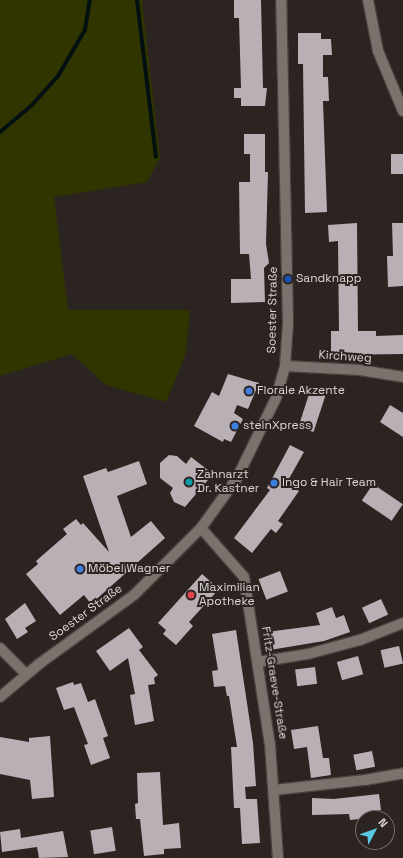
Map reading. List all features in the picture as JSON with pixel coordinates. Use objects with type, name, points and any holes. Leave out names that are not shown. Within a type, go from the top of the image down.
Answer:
[{"type":"street","name":"Soester Straße","points":[[0,697],[26,674],[134,595],[201,528],[238,478],[276,398],[285,366],[288,324],[281,0]]},
{"type":"street","points":[[368,0],[378,52],[403,112]]},
{"type":"street","name":"Kirchweg","points":[[285,366],[360,370],[403,377]]},
{"type":"street","name":"Fritz-Graeve-Straße","points":[[201,528],[244,577],[258,662],[274,790],[278,858]]},
{"type":"street","points":[[258,662],[308,654],[360,640],[403,623]]},
{"type":"street","points":[[0,648],[26,674]]},
{"type":"street","points":[[274,790],[364,780],[403,773]]},
{"type":"green space","points":[[0,0],[142,0],[160,158],[147,182],[54,197],[68,310],[190,310],[185,356],[166,402],[106,385],[72,354],[0,376]]},
{"type":"building","points":[[234,0],[261,0],[263,88],[267,88],[265,106],[241,106],[241,98],[234,98],[234,88],[241,88],[239,18],[234,18]]},
{"type":"building","points":[[298,33],[321,33],[321,39],[331,39],[332,55],[323,55],[323,77],[328,77],[329,101],[323,101],[327,212],[305,213],[303,64],[298,64]]},
{"type":"building","points":[[244,134],[265,134],[265,172],[268,172],[266,244],[269,263],[264,268],[265,302],[231,303],[231,279],[251,279],[249,254],[240,254],[239,182],[250,182],[250,154],[244,154]]},
{"type":"building","points":[[391,154],[403,154],[403,174],[391,174]]},
{"type":"building","points":[[357,223],[358,331],[376,331],[376,336],[403,335],[403,354],[331,355],[331,331],[339,331],[338,241],[329,242],[328,225]]},
{"type":"building","points":[[392,223],[403,223],[403,286],[388,287],[387,256],[393,256]]},
{"type":"building","points":[[228,374],[259,383],[248,409],[237,405],[234,413],[243,419],[231,442],[224,439],[223,442],[194,426],[212,392],[219,396]]},
{"type":"building","points":[[311,388],[326,393],[314,432],[298,427]]},
{"type":"building","points":[[390,405],[403,413],[403,437],[380,422]]},
{"type":"building","points":[[290,445],[304,452],[286,484],[299,491],[278,521],[283,524],[276,533],[271,529],[252,553],[234,538],[270,490],[267,488]]},
{"type":"building","name":"Zahnarzt Dr. Kastner","points":[[169,455],[177,456],[186,464],[191,457],[213,474],[185,507],[174,502],[170,493],[173,488],[160,478],[160,463]]},
{"type":"building","points":[[139,461],[147,484],[117,496],[131,537],[151,521],[165,538],[91,604],[84,595],[60,615],[26,574],[38,564],[36,561],[67,534],[63,529],[76,519],[81,525],[83,523],[109,552],[83,476],[106,468],[108,472]]},
{"type":"building","points":[[373,484],[403,504],[392,521],[362,501]]},
{"type":"building","points":[[280,571],[288,592],[266,600],[259,579]]},
{"type":"building","points":[[202,574],[219,589],[189,622],[193,626],[176,645],[163,634],[166,630],[158,623]]},
{"type":"building","points":[[381,599],[388,614],[369,623],[362,608]]},
{"type":"building","points":[[25,603],[36,621],[25,628],[28,632],[17,639],[5,619]]},
{"type":"building","points":[[332,607],[336,618],[344,615],[350,632],[324,641],[270,650],[267,632],[320,625],[316,613]]},
{"type":"building","points":[[129,628],[143,647],[139,650],[158,675],[154,678],[155,684],[148,685],[154,721],[135,725],[130,695],[135,694],[128,658],[110,671],[96,651]]},
{"type":"building","points":[[236,630],[253,743],[256,786],[245,787],[246,799],[257,799],[260,843],[242,844],[240,808],[234,808],[231,747],[237,747],[229,696],[227,696],[225,686],[214,687],[212,671],[218,670],[212,634]]},
{"type":"building","points":[[399,646],[403,664],[385,668],[380,650]]},
{"type":"building","points":[[358,656],[363,674],[342,680],[337,662]]},
{"type":"building","points":[[315,667],[317,684],[297,686],[295,669]]},
{"type":"building","points":[[73,682],[74,685],[81,683],[88,702],[95,699],[108,736],[103,738],[110,758],[91,765],[84,745],[88,744],[74,707],[64,710],[56,688]]},
{"type":"building","points":[[318,726],[323,758],[329,758],[331,775],[311,778],[307,747],[294,749],[291,730]]},
{"type":"building","points":[[50,736],[54,797],[32,799],[30,780],[0,774],[0,737],[29,742],[29,738]]},
{"type":"building","points":[[372,751],[375,767],[356,770],[353,755]]},
{"type":"building","points":[[160,772],[163,825],[179,823],[181,848],[164,849],[164,854],[144,856],[140,819],[136,819],[135,804],[138,803],[137,773]]},
{"type":"building","points":[[379,794],[381,810],[355,810],[355,819],[350,820],[349,814],[312,815],[312,798],[334,799]]},
{"type":"building","points":[[112,827],[116,851],[94,854],[90,830]]},
{"type":"building","points":[[20,829],[21,838],[63,831],[68,857],[39,858],[37,847],[2,852],[0,832]]},
{"type":"waterway","points":[[0,132],[31,106],[58,76],[85,30],[90,0]]},
{"type":"waterway","points":[[137,0],[156,157]]},
{"type":"place","name":"Sandknapp","points":[[288,279]]},
{"type":"place","name":"Florale Akzente","points":[[249,391]]},
{"type":"place","name":"steinXpress","points":[[235,426]]},
{"type":"place","name":"Zahnarzt Dr. Kastner","points":[[189,482]]},
{"type":"place","name":"Ingo & Hair Team","points":[[274,483]]},
{"type":"place","name":"Möbel Wagner","points":[[80,569]]},
{"type":"place","name":"Maximilian Apotheke","points":[[191,595]]}]
